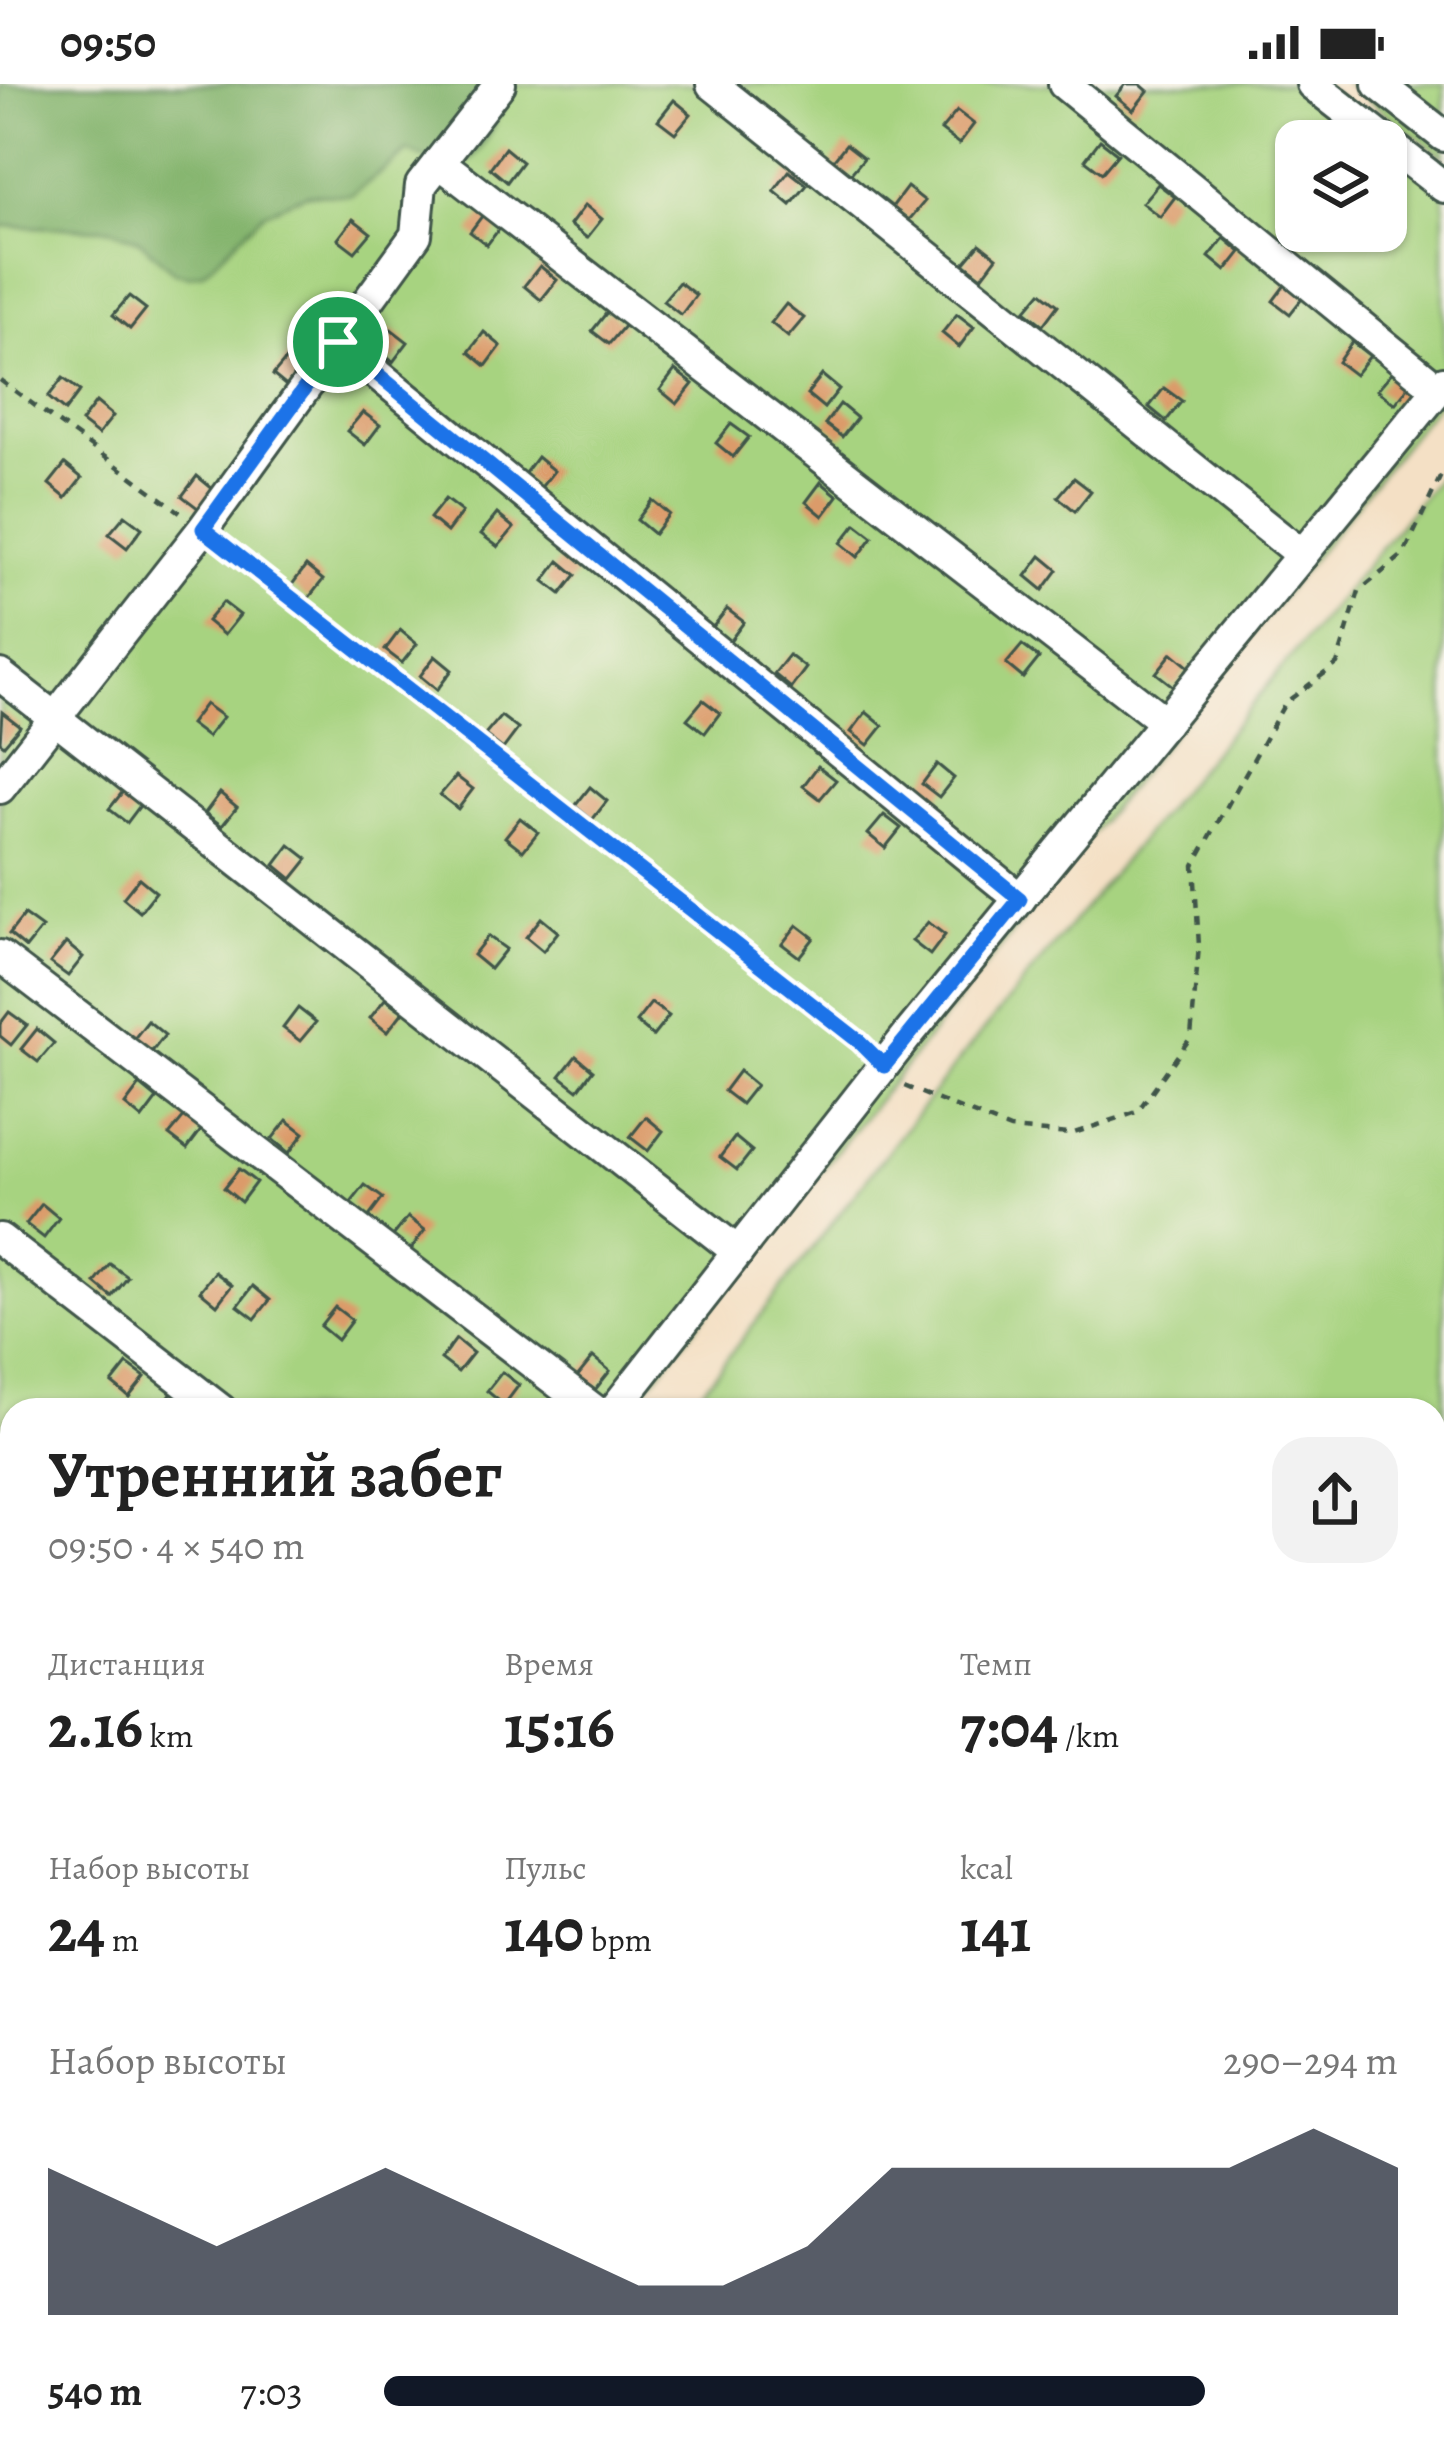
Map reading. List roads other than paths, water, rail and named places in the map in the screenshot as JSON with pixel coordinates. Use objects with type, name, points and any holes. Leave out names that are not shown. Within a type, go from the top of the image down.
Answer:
[{"type":"lane","points":[[0,788],[203,529],[416,235],[421,185],[500,84]]},
{"type":"lane","points":[[712,84],[1302,555]]},
{"type":"lane","points":[[623,1398],[884,1066],[1441,386],[1064,84]]},
{"type":"lane","points":[[1312,84],[1359,120]]},
{"type":"lane","points":[[1378,84],[1444,136]]},
{"type":"lane","points":[[1407,158],[1444,187]]},
{"type":"lane","points":[[439,162],[1165,722]]},
{"type":"lane","points":[[338,342],[1020,899]]},
{"type":"lane","points":[[0,675],[738,1252]]},
{"type":"lane","points":[[0,956],[578,1398]]},
{"type":"lane","points":[[0,1238],[206,1398]]}]
